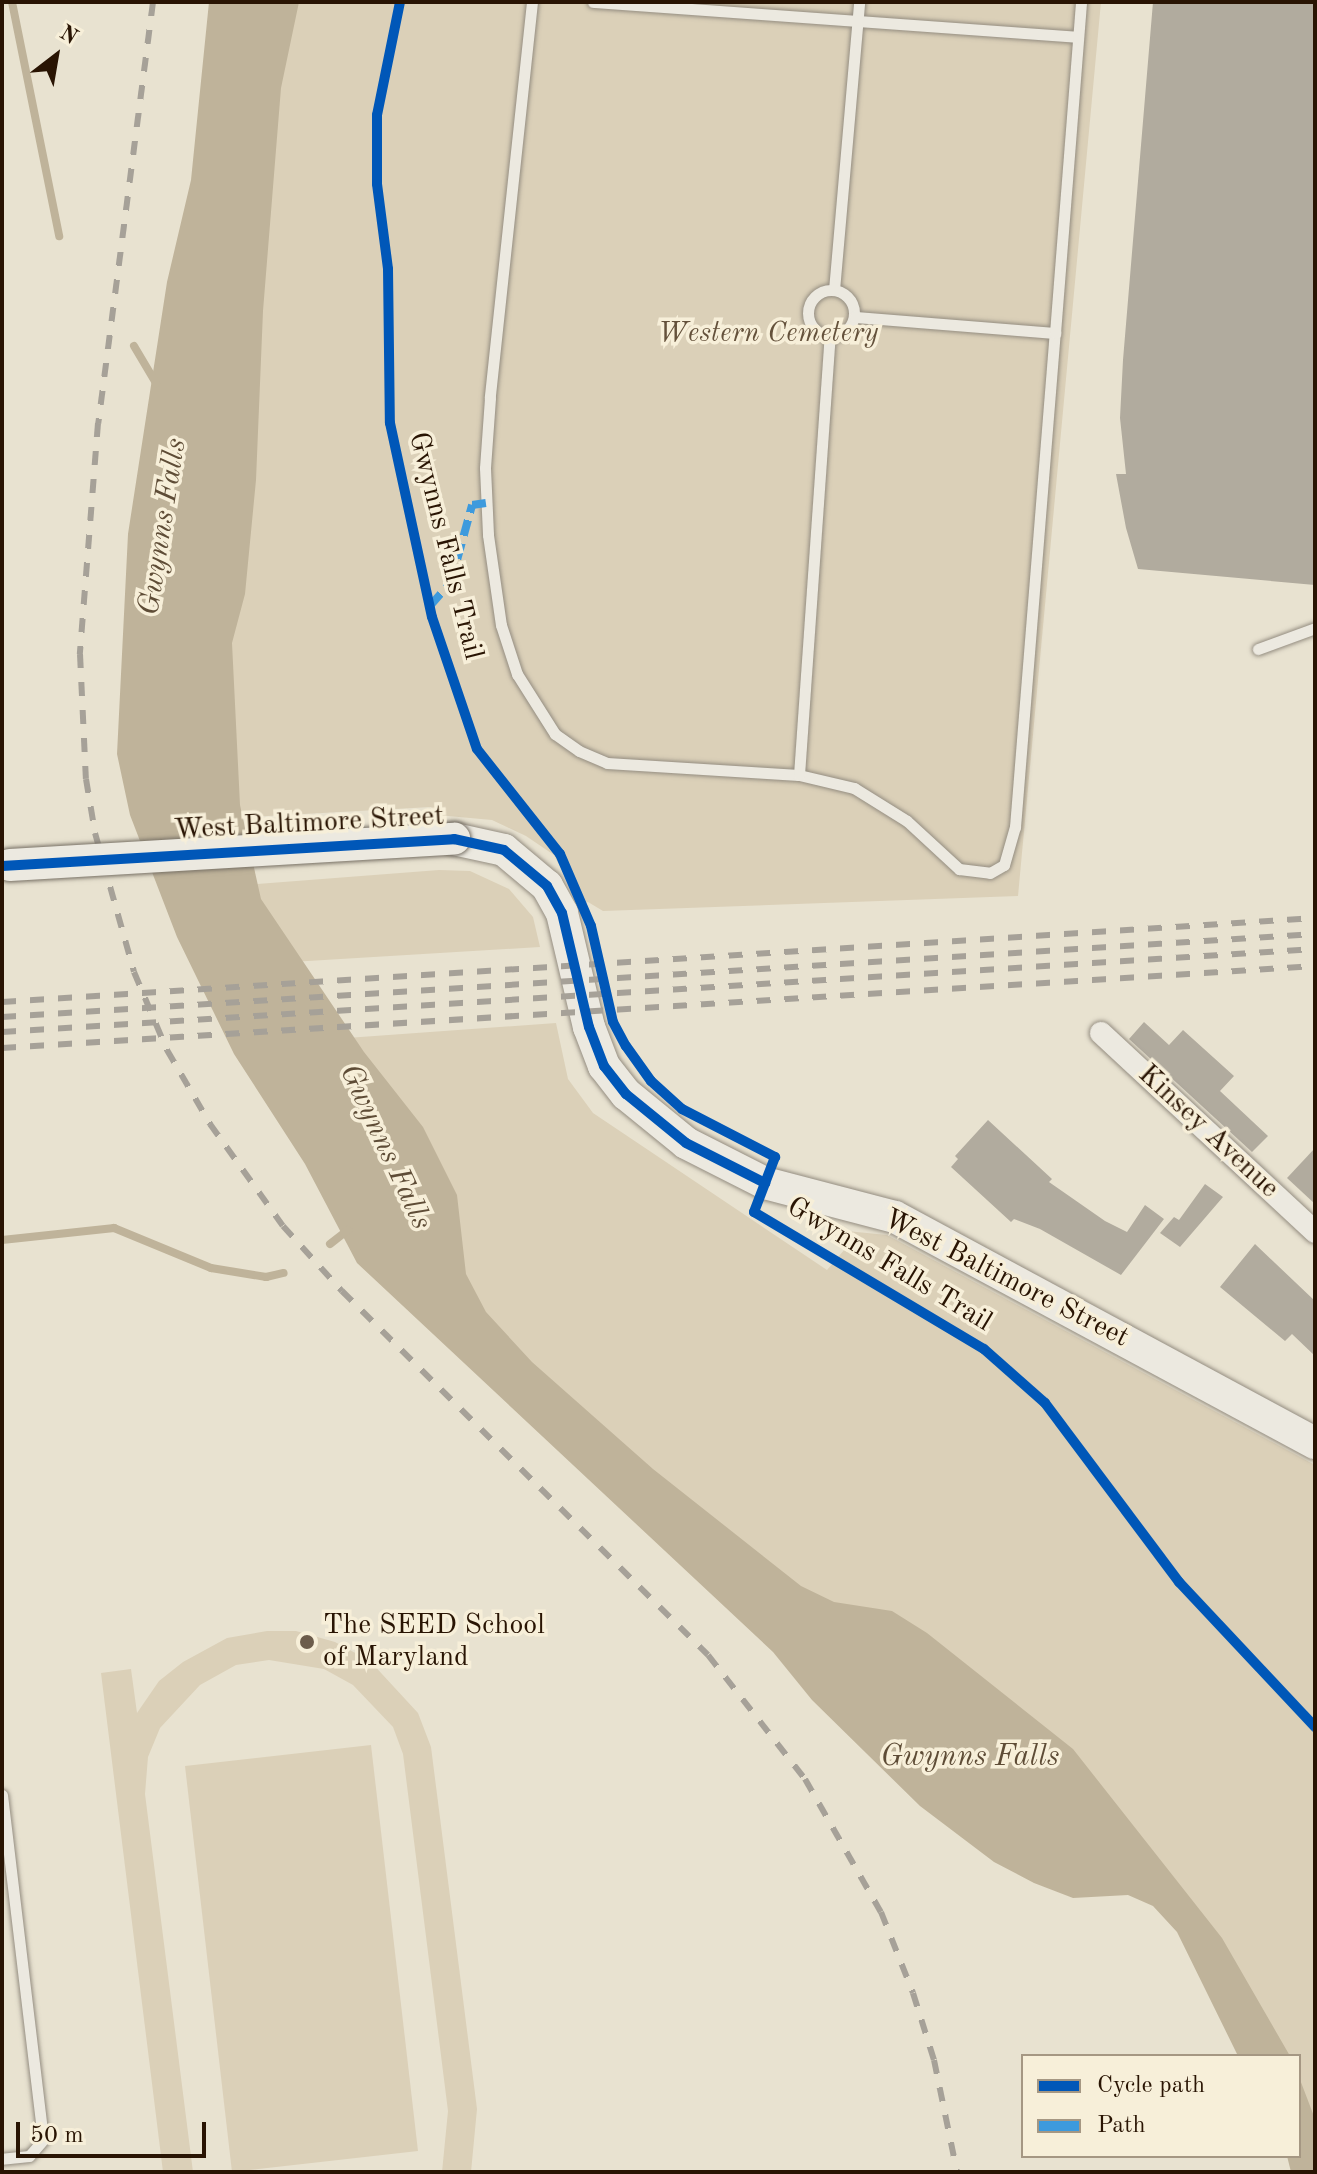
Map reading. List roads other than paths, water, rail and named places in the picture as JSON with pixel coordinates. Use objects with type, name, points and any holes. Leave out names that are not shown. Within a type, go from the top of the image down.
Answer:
[{"type":"main road","name":"West Baltimore Street","points":[[6,866],[454,839],[504,850],[547,886],[562,913],[589,1027],[604,1066],[626,1094],[675,1135],[765,1183],[895,1217],[1315,1443]]},
{"type":"street","name":"Kinsey Avenue","points":[[1101,1033],[1315,1232]]},
{"type":"lane","points":[[532,2],[485,468],[501,625],[517,674],[555,734],[607,763],[799,775],[854,788],[882,802],[959,869],[990,873],[1004,865],[1015,827],[1081,2]]},
{"type":"lane","points":[[593,2],[1078,37]]},
{"type":"lane","points":[[834,290],[859,2]]},
{"type":"lane","points":[[834,290],[846,294],[855,317],[850,327],[830,337],[817,333],[807,311],[812,299],[834,290]]},
{"type":"lane","points":[[855,317],[1055,333]]},
{"type":"lane","points":[[799,775],[830,337]]},
{"type":"lane","points":[[1258,649],[1315,628]]},
{"type":"lane","points":[[2,1795],[43,2140],[29,2156],[2,2159]]},
{"type":"water","name":"Gwynns Falls","points":[[209,2],[299,2],[281,88],[263,311],[256,480],[245,594],[232,643],[240,805],[261,899],[364,1052],[423,1127],[457,1195],[466,1274],[486,1312],[532,1362],[653,1469],[801,1586],[834,1602],[892,1611],[927,1633],[1073,1749],[1222,1938],[1289,2054],[1237,2054],[1177,1932],[1153,1906],[1128,1895],[1073,1898],[1034,1883],[994,1862],[920,1806],[812,1700],[773,1652],[357,1263],[305,1164],[234,1054],[177,937],[130,815],[117,754],[128,534],[167,282],[191,180]]},
{"type":"water","points":[[1301,2082],[1315,2119],[1315,2172],[1291,2172],[1288,2158],[1301,2158]]},
{"type":"waterway","points":[[12,2],[59,236]]},
{"type":"waterway","points":[[134,346],[156,383]]},
{"type":"waterway","points":[[2,1240],[114,1228],[211,1268],[266,1277],[284,1273]]},
{"type":"waterway","points":[[330,1244],[348,1230]]},
{"type":"railway","points":[[153,2],[98,423],[80,654],[86,779],[95,833],[134,972],[167,1050],[210,1124],[283,1226],[342,1291],[708,1655],[805,1779],[881,1912],[913,1993],[934,2060],[957,2172]]},
{"type":"railway","points":[[2,1002],[1315,918]]},
{"type":"railway","points":[[2,1017],[1315,934]]},
{"type":"railway","points":[[2,1032],[1315,949]]},
{"type":"railway","points":[[2,1048],[1315,966]]},
{"type":"place","name":"The SEED School of Maryland","points":[[307,1642]]},
{"type":"park label","name":"Western Cemetery","points":[[768,334]]}]
